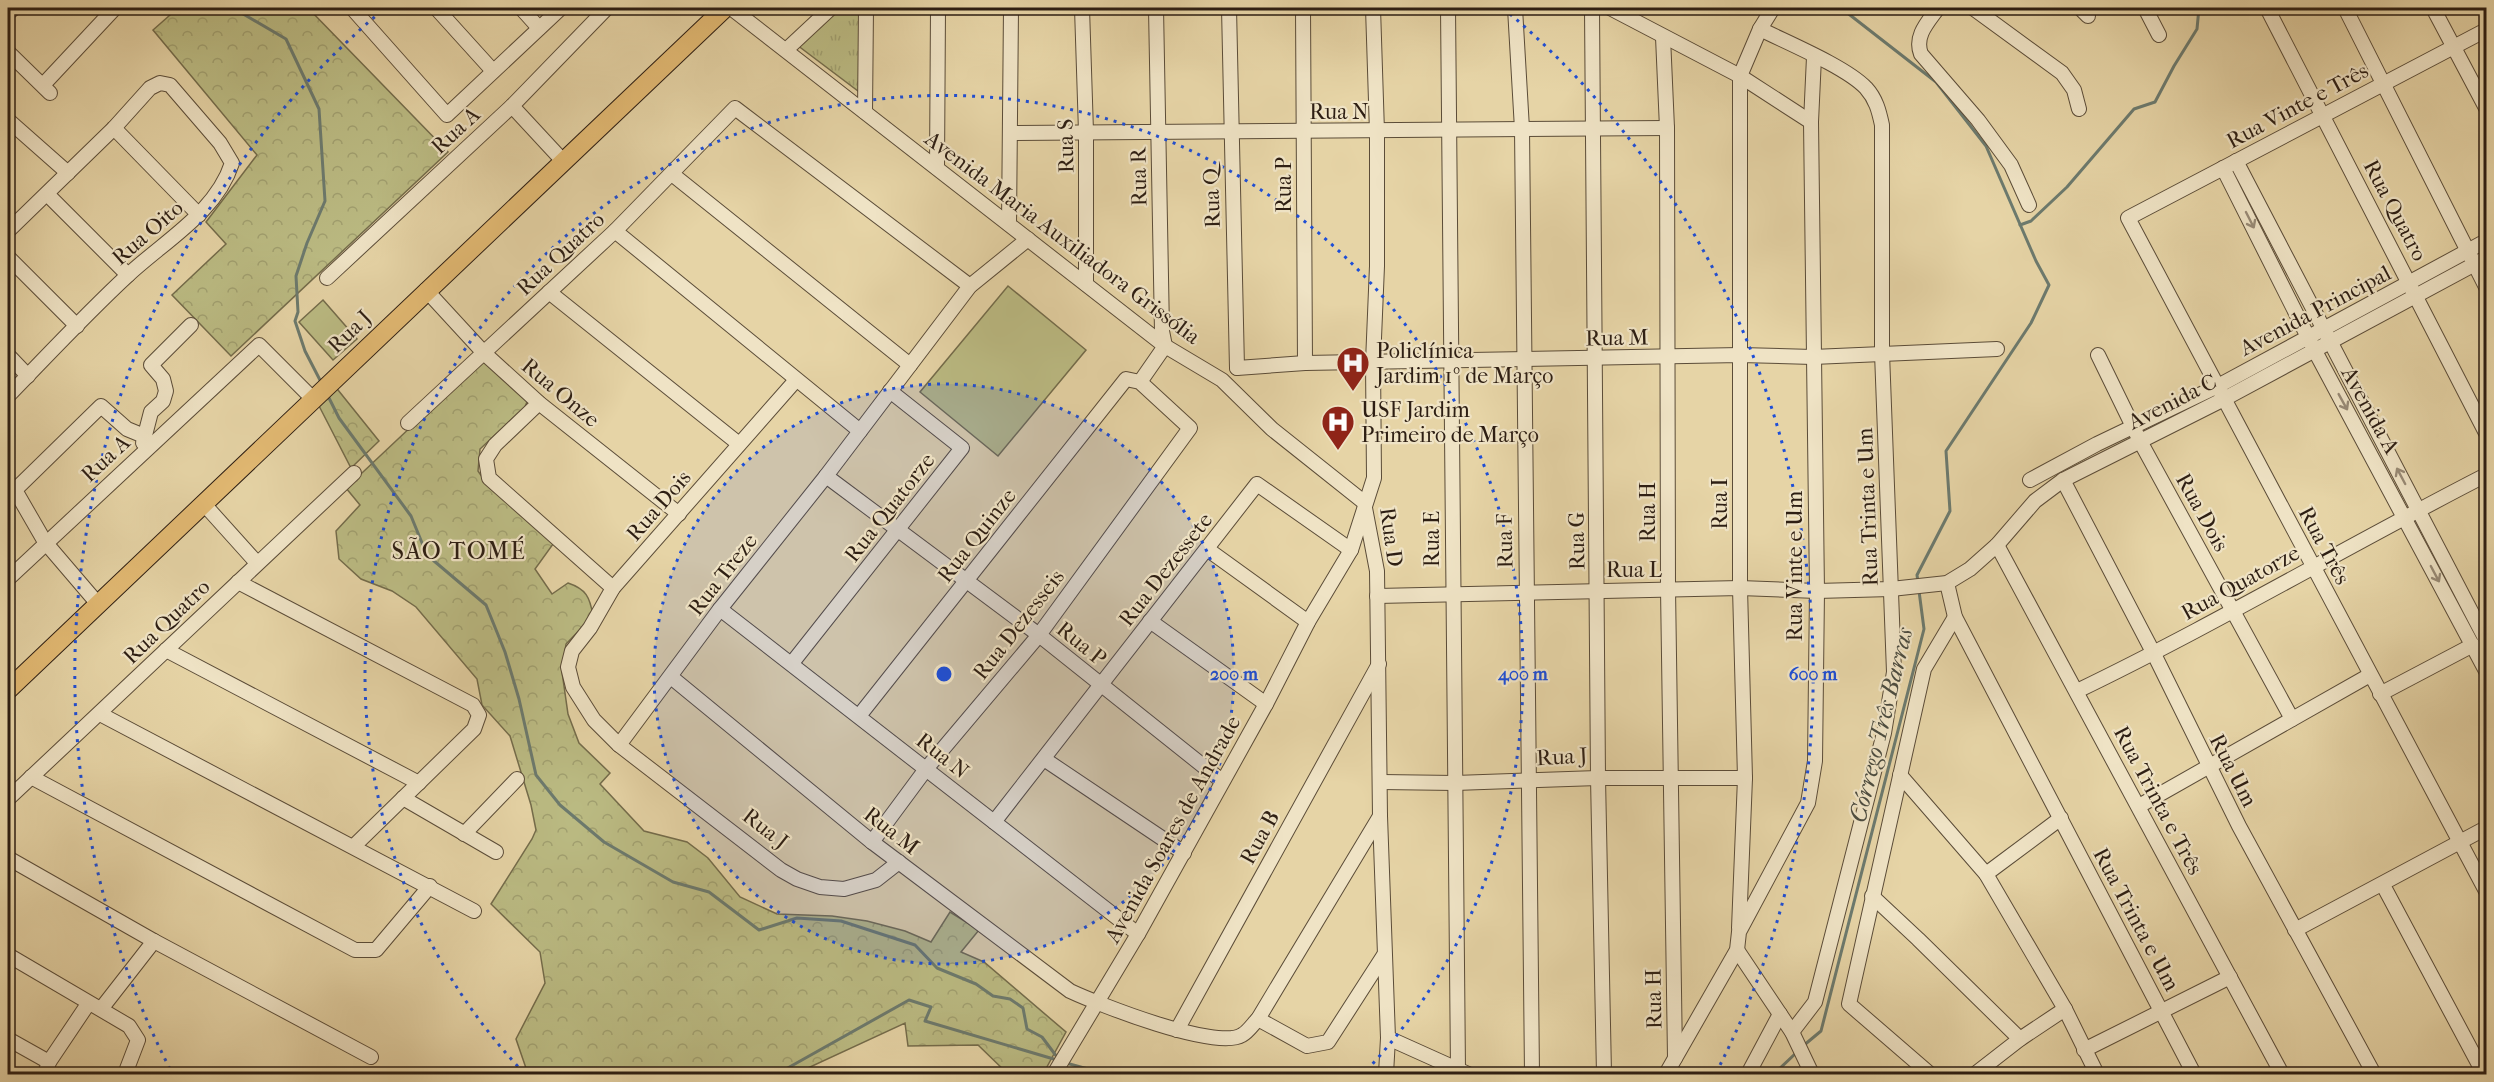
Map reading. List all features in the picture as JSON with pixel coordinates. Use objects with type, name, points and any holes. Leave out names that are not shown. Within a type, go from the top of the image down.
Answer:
[{"type":"main road","name":"Rua J","points":[[8,690],[725,8]]},
{"type":"street","points":[[8,14],[14,8]]},
{"type":"street","points":[[8,52],[46,89],[115,8]]},
{"type":"street","points":[[352,8],[447,115],[561,8]]},
{"type":"street","points":[[436,8],[494,71]]},
{"type":"street","points":[[521,8],[539,28]]},
{"type":"street","name":"Rua A","points":[[327,278],[512,106],[607,8]]},
{"type":"street","name":"Avenida Maria Auxiliadora Grissólia","points":[[731,8],[1165,346],[1222,380],[1272,429],[1365,503]]},
{"type":"street","points":[[786,50],[831,8]]},
{"type":"street","points":[[865,112],[866,8]]},
{"type":"street","points":[[937,168],[938,8]]},
{"type":"street","points":[[1009,224],[1011,8]]},
{"type":"street","name":"Rua S","points":[[1082,8],[1086,132],[1086,284]]},
{"type":"street","name":"Rua R","points":[[1156,8],[1162,331],[1165,346]]},
{"type":"street","name":"Rua Q","points":[[1228,8],[1237,368]]},
{"type":"street","name":"Rua P","points":[[1303,8],[1305,363]]},
{"type":"street","name":"Rua D","points":[[1373,8],[1377,132],[1377,266],[1373,362],[1374,478],[1365,503],[1377,571],[1383,956],[1388,1038],[1386,1074]]},
{"type":"street","name":"Rua E","points":[[1448,8],[1452,594],[1463,1073]]},
{"type":"street","name":"Rua F","points":[[1515,8],[1522,129],[1525,592],[1532,1074]]},
{"type":"street","name":"Rua G","points":[[1592,8],[1591,128],[1598,590],[1598,778],[1604,1074]]},
{"type":"street","points":[[1610,8],[1740,76],[1810,122]]},
{"type":"street","points":[[1740,76],[1760,29],[1773,8]]},
{"type":"street","points":[[1938,8],[1922,32],[1917,45],[1921,54],[1978,120],[2011,165],[2030,205]]},
{"type":"street","points":[[1973,8],[2062,74],[2074,90],[2079,109]]},
{"type":"street","points":[[2145,8],[2159,35]]},
{"type":"street","name":"Rua Quatro","points":[[2267,8],[2411,282],[2487,433]]},
{"type":"street","points":[[2345,8],[2467,250],[2480,261],[2487,287]]},
{"type":"street","points":[[2433,8],[2487,108]]},
{"type":"street","name":"Rua Trinta e Um","points":[[1760,29],[1853,77],[1867,89],[1878,105],[1882,125],[1882,353],[1894,672],[1884,733],[1815,1002],[1795,1038]]},
{"type":"street","name":"Rua Vinte e Três","points":[[2128,218],[2487,30]]},
{"type":"street","name":"Rua H","points":[[1663,37],[1667,128],[1668,589],[1676,1060]]},
{"type":"street","name":"Rua Vinte e Um","points":[[1666,1074],[1737,950],[1739,932],[1809,803],[1815,761],[1816,591],[1810,122],[1814,57]]},
{"type":"street","name":"Rua I","points":[[1739,932],[1745,778],[1740,588],[1740,76]]},
{"type":"street","name":"Rua Oito","points":[[8,396],[128,275],[199,215],[226,179],[232,163],[220,143],[170,85],[160,83],[150,88],[114,128]]},
{"type":"street","points":[[512,106],[563,161]]},
{"type":"street","name":"Rua Quatro","points":[[408,423],[615,231],[735,108],[970,286]]},
{"type":"street","points":[[8,120],[68,172]]},
{"type":"street","points":[[8,231],[114,128],[199,215]]},
{"type":"street","name":"Rua N","points":[[1010,133],[1667,128]]},
{"type":"street","name":"Avenida A","points":[[2236,161],[2487,640]]},
{"type":"street","name":"Avenida A","points":[[2223,168],[2308,338],[2487,671]]},
{"type":"street","points":[[672,174],[910,365]]},
{"type":"street","points":[[47,194],[128,275]]},
{"type":"street","name":"Rua Três","points":[[2128,218],[2312,567],[2487,891]]},
{"type":"street","points":[[615,231],[861,431]]},
{"type":"street","name":"Rua Treze","points":[[619,745],[720,609],[861,431],[970,286],[1028,239]]},
{"type":"street","name":"Avenida Principal","points":[[2030,480],[2097,444],[2221,392],[2308,338],[2327,335],[2411,282],[2487,241]]},
{"type":"street","points":[[8,257],[77,326]]},
{"type":"street","name":"Avenida C","points":[[1892,589],[1947,583],[1970,568],[1997,545],[2035,501],[2063,480],[2140,441],[2221,392],[2315,351],[2327,335],[2417,295],[2480,261]]},
{"type":"street","name":"Rua Onze","points":[[426,290],[484,353],[539,404],[679,514]]},
{"type":"street","points":[[549,292],[739,444]]},
{"type":"street","points":[[141,454],[152,412],[163,401],[166,391],[163,379],[151,364],[191,325]]},
{"type":"street","name":"Rua A","points":[[8,579],[45,542],[259,345],[320,392]]},
{"type":"street","name":"Rua Quinze","points":[[859,716],[1133,380],[1165,346]]},
{"type":"street","name":"Rua M","points":[[1237,368],[1305,363],[1740,355],[1813,357],[1997,349]]},
{"type":"street","points":[[8,355],[28,376]]},
{"type":"street","name":"Rua Dois","points":[[2098,355],[2133,428],[2292,719]]},
{"type":"street","points":[[1222,380],[1237,368]]},
{"type":"street","name":"Rua Dois","points":[[568,668],[572,651],[590,628],[613,588],[796,380]]},
{"type":"street","name":"Rua Dezesseis","points":[[872,842],[926,769],[1039,635],[1190,428],[1133,380]]},
{"type":"street","name":"Rua Quatorze","points":[[792,663],[962,448],[891,391]]},
{"type":"street","points":[[539,404],[495,446],[486,459],[489,478],[613,588]]},
{"type":"street","points":[[98,604],[45,542],[15,490],[101,406],[127,429],[144,436]]},
{"type":"street","name":"Rua Quatro","points":[[8,799],[354,473]]},
{"type":"street","name":"Rua Quatorze","points":[[2077,691],[2154,654],[2405,516],[2487,475]]},
{"type":"street","name":"Rua P","points":[[826,476],[1039,635],[1222,781]]},
{"type":"street","name":"Rua Um","points":[[2063,480],[2154,654],[2208,767],[2374,1074]]},
{"type":"street","name":"Rua Dezessete","points":[[994,822],[1257,484],[1351,550]]},
{"type":"street","points":[[203,503],[257,563]]},
{"type":"street","name":"Avenida Soares de Andrade","points":[[1054,1074],[1184,853],[1308,622],[1351,550],[1365,503]]},
{"type":"street","name":"Rua Trinta e Três","points":[[1997,545],[2282,1074]]},
{"type":"street","points":[[1207,549],[1308,622]]},
{"type":"street","points":[[238,582],[473,705],[478,715],[474,729],[354,846]]},
{"type":"street","name":"Rua Trinta e Um","points":[[1947,583],[1955,617],[2194,1074]]},
{"type":"street","name":"Rua L","points":[[1377,596],[1740,588],[1816,591],[1892,589]]},
{"type":"street","name":"Rua N","points":[[720,609],[1138,934]]},
{"type":"street","points":[[1930,1074],[1849,1004],[1924,669],[1955,617]]},
{"type":"street","points":[[1150,621],[1266,704]]},
{"type":"street","points":[[2380,694],[2473,645]]},
{"type":"street","points":[[166,650],[419,783]]},
{"type":"street","name":"Rua B","points":[[1177,1030],[1379,663]]},
{"type":"street","name":"Rua J","points":[[568,668],[573,687],[594,720],[619,745],[781,870],[797,879],[820,887],[844,890],[876,880],[899,862]]},
{"type":"street","points":[[2139,806],[2370,675]]},
{"type":"street","name":"Rua M","points":[[671,677],[872,842],[1070,991],[1097,1003]]},
{"type":"street","points":[[100,714],[474,911]]},
{"type":"street","points":[[1044,759],[1184,853]]},
{"type":"street","points":[[1900,776],[1986,874],[2066,1009],[2097,1074]]},
{"type":"street","points":[[31,777],[355,950],[376,950],[430,886]]},
{"type":"street","name":"Rua J","points":[[1381,782],[1455,783],[1598,778],[1745,778]]},
{"type":"street","points":[[464,834],[517,779]]},
{"type":"street","points":[[403,798],[496,852]]},
{"type":"street","points":[[1097,1003],[1177,1030],[1222,1038],[1241,1036],[1258,1019],[1380,816]]},
{"type":"street","points":[[1986,874],[2061,818]]},
{"type":"street","points":[[2295,930],[2487,828]]},
{"type":"street","points":[[8,858],[154,941],[371,1057]]},
{"type":"street","points":[[2383,885],[2484,1074]]},
{"type":"street","points":[[1872,896],[2020,1039]]},
{"type":"street","points":[[8,1039],[47,1068],[94,1007],[154,941]]},
{"type":"street","points":[[1737,950],[1795,1038],[1810,1072]]},
{"type":"street","points":[[8,956],[129,1026],[138,1040],[125,1074]]},
{"type":"street","points":[[1258,1019],[1307,1046],[1328,1042],[1383,956]]},
{"type":"street","points":[[2084,1050],[2230,977]]},
{"type":"street","points":[[1975,1074],[2020,1039],[2066,1009]]},
{"type":"street","points":[[1748,1074],[1780,1014]]},
{"type":"street","points":[[1388,1038],[1463,1073]]},
{"type":"green space","points":[[178,8],[308,8],[448,152],[231,356],[172,295],[226,244],[206,222],[257,155],[153,30]]},
{"type":"green space","points":[[835,8],[862,8],[862,94],[797,45]]},
{"type":"green space","points":[[1008,286],[1086,350],[998,456],[920,392]]},
{"type":"green space","points":[[323,300],[357,339],[333,360],[299,322]]},
{"type":"green space","points":[[483,359],[528,399],[525,407],[480,449],[478,471],[489,487],[556,540],[535,569],[552,594],[568,583],[583,591],[590,604],[593,616],[566,644],[562,672],[568,714],[579,743],[610,773],[600,784],[644,831],[687,842],[708,858],[740,897],[777,914],[832,916],[867,921],[905,931],[931,942],[950,912],[979,930],[961,952],[984,962],[1066,1032],[1043,1074],[1008,1074],[978,1045],[908,1046],[905,1023],[795,1074],[528,1074],[516,1039],[545,983],[540,952],[491,904],[536,830],[531,805],[510,736],[482,705],[477,679],[416,607],[392,591],[361,579],[339,559],[336,531],[360,505],[346,488]]},
{"type":"green space","points":[[334,385],[379,441],[351,468],[317,402]]},
{"type":"waterway","points":[[233,8],[286,39],[319,109],[325,201],[296,276],[298,312],[295,321],[305,351],[321,382]]},
{"type":"waterway","name":"Córrego Três Barras","points":[[1841,8],[1936,82],[1986,146],[2036,261],[2049,285],[2031,323],[1946,451],[1950,511],[1917,575],[1918,582]]},
{"type":"waterway","name":"Córrego Três Barras","points":[[2020,225],[2031,221],[2067,187],[2134,109],[2155,102],[2197,29],[2199,8]]},
{"type":"waterway","points":[[328,396],[339,418],[411,516],[427,555],[486,605],[505,652],[519,699],[536,775],[560,805],[604,842],[673,882],[709,892],[759,930],[797,918],[841,921],[915,945],[937,968],[976,984],[993,996],[1010,999],[1023,1008],[1027,1029],[1042,1037],[1057,1057]]},
{"type":"waterway","name":"Córrego Três Barras","points":[[1803,1046],[1821,1031],[1924,629],[1919,591]]},
{"type":"waterway","points":[[777,1074],[909,1000],[931,1007],[925,1021],[1057,1060]]},
{"type":"waterway","name":"Córrego Três Barras","points":[[1774,1074],[1796,1053]]},
{"type":"waterway","points":[[1066,1063],[1106,1074]]},
{"type":"place","name":"Policlínica Jardim 1º de Março","points":[[1353,392]]},
{"type":"place","name":"USF Jardim Primeiro de Março","points":[[1338,451]]},
{"type":"district","name":"SÃO TOMÉ","points":[[459,551]]}]
